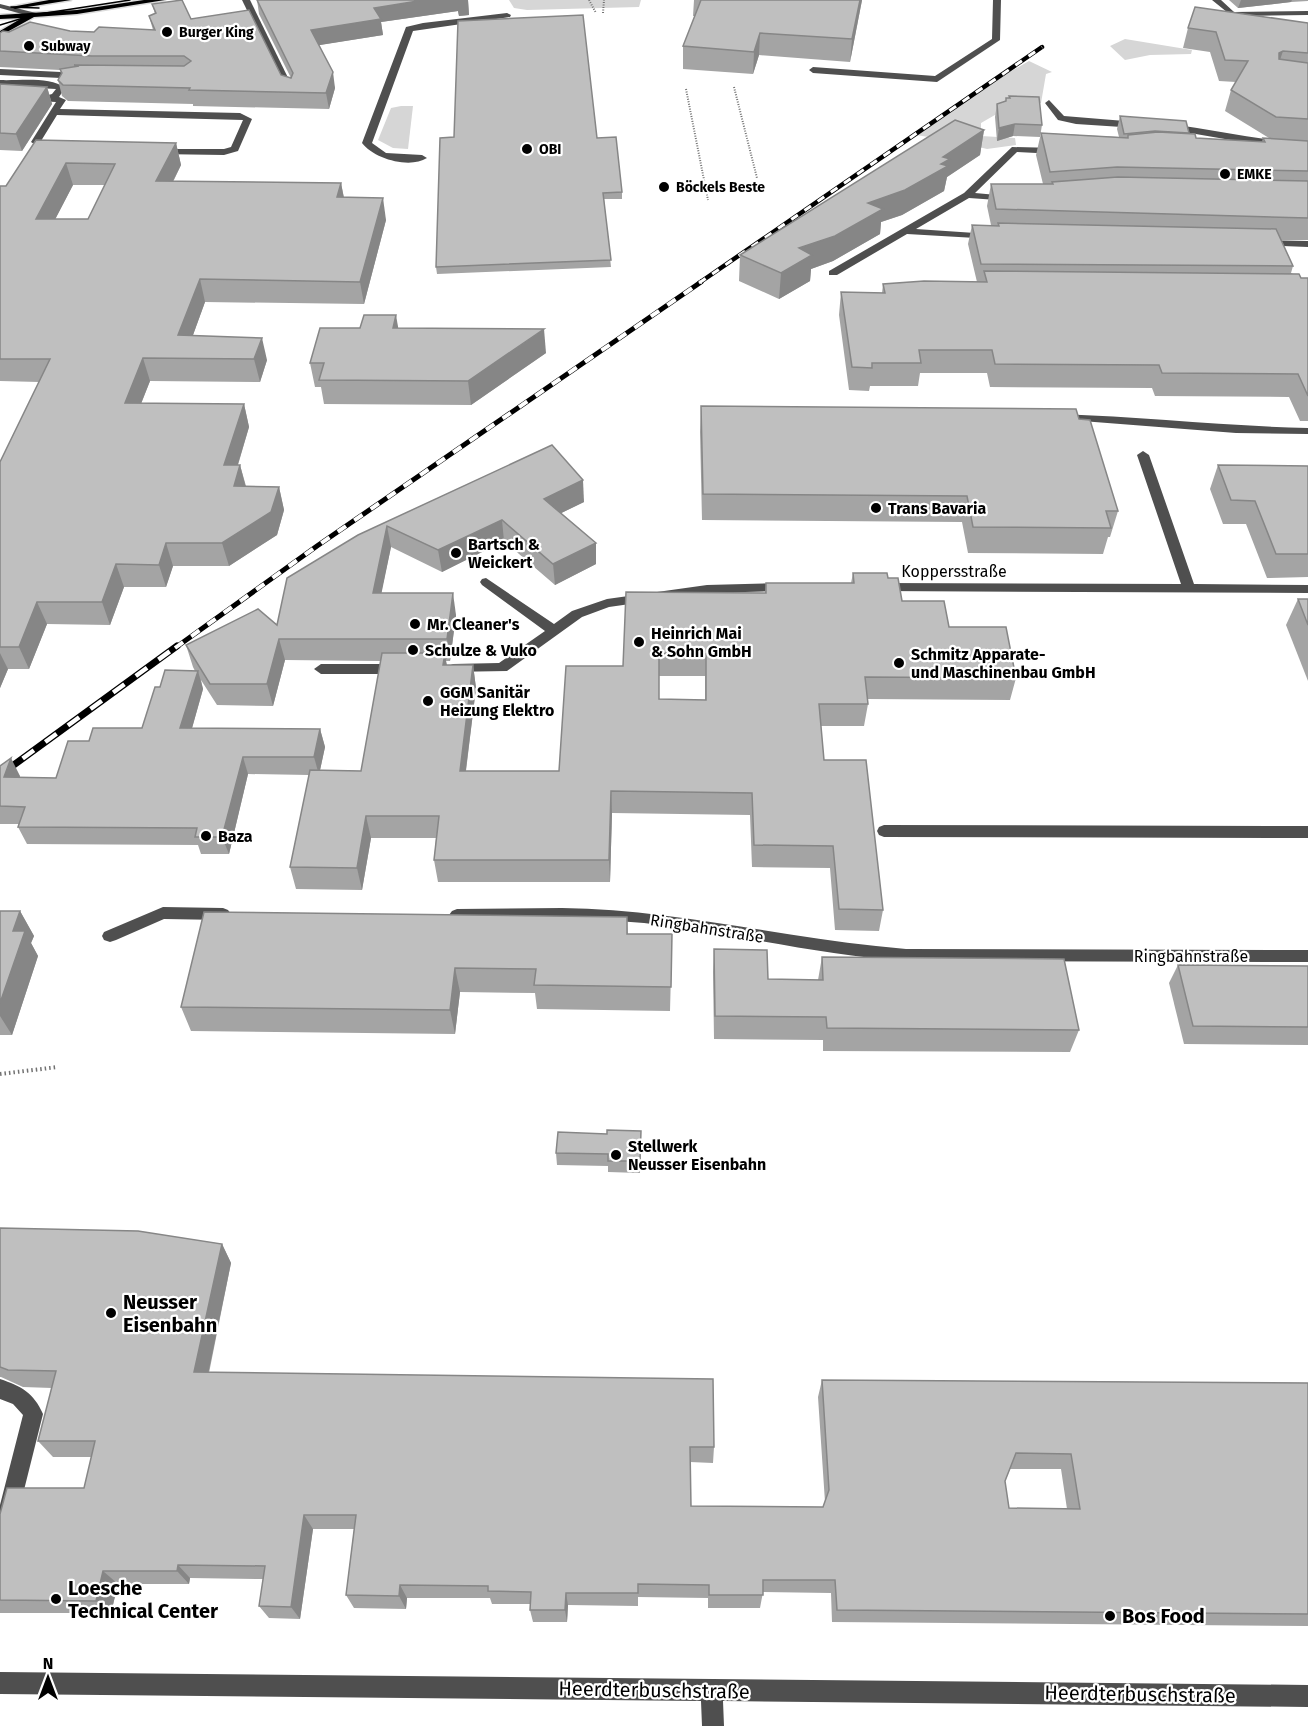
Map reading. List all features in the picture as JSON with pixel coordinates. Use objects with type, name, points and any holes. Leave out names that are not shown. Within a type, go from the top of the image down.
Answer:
[{"type":"main road","points":[[0,15],[24,0]]},
{"type":"main road","points":[[0,7],[67,0]]},
{"type":"main road","points":[[11,27],[52,16],[160,0]]},
{"type":"main road","points":[[0,34],[57,1]]},
{"type":"main road","points":[[0,15],[77,12]]},
{"type":"street","points":[[246,0],[290,90]]},
{"type":"street","points":[[813,70],[937,79],[996,40],[997,0]]},
{"type":"street","points":[[1216,0],[1249,26]]},
{"type":"street","points":[[11,7],[33,15]]},
{"type":"street","points":[[1232,14],[1308,13]]},
{"type":"street","points":[[422,158],[396,158],[380,154],[371,150],[368,143],[409,29],[423,25],[507,15]]},
{"type":"street","points":[[0,72],[96,76]]},
{"type":"street","points":[[0,83],[54,85],[61,88],[55,96],[48,98]]},
{"type":"street","points":[[0,96],[62,100],[36,142],[45,148],[57,148]]},
{"type":"street","points":[[1049,103],[1061,118],[1145,126]]},
{"type":"street","points":[[54,112],[240,116],[249,119],[234,149],[224,152],[152,151]]},
{"type":"street","points":[[1155,126],[1211,132],[1271,144],[1308,146]]},
{"type":"street","points":[[833,273],[967,195],[1015,149],[1069,151]]},
{"type":"street","points":[[967,195],[1021,201]]},
{"type":"street","points":[[907,231],[958,236],[1005,237]]},
{"type":"street","points":[[1250,243],[1308,244]]},
{"type":"street","points":[[1045,418],[1115,419],[1236,430],[1308,431]]},
{"type":"street","points":[[1143,455],[1189,589]]},
{"type":"street","points":[[486,582],[553,630]]},
{"type":"street","points":[[434,669],[502,668],[577,614],[617,602],[707,589],[804,587]]},
{"type":"street","name":"Koppersstraße","points":[[862,587],[1308,589]]},
{"type":"street","points":[[321,669],[412,669]]},
{"type":"street","points":[[884,831],[1308,832]]},
{"type":"street","points":[[110,936],[163,913],[234,914]]},
{"type":"street","name":"Ringbahnstraße","points":[[438,915],[617,916],[665,919],[837,950],[894,955],[1308,956]]},
{"type":"street","points":[[0,1389],[16,1393],[27,1402],[33,1414],[0,1546]]},
{"type":"street","name":"Heerdterbuschstraße","points":[[0,1683],[1308,1696]]},
{"type":"street","points":[[712,1690],[713,1726]]},
{"type":"path","points":[[589,0],[596,13]]},
{"type":"path","points":[[603,13],[605,0]]},
{"type":"path","points":[[734,87],[757,178]]},
{"type":"path","points":[[686,89],[708,200]]},
{"type":"path","points":[[0,1074],[58,1068]]},
{"type":"shaded area","points":[[509,0],[641,0],[639,7],[527,10],[514,8]]},
{"type":"shaded area","points":[[1125,39],[1192,50],[1191,54],[1150,55],[1125,60],[1110,46]]},
{"type":"shaded area","points":[[1029,61],[1052,72],[1046,74],[1041,103],[1014,104],[981,123],[981,136],[1015,138],[1016,145],[987,149],[916,135],[989,84]]},
{"type":"shaded area","points":[[413,106],[408,149],[393,148],[378,140],[391,108]]},
{"type":"building","points":[[182,0],[191,19],[249,10],[281,75],[291,78],[293,73],[257,0],[424,0],[374,8],[381,19],[311,30],[333,72],[326,93],[63,85],[58,80],[62,73],[60,69],[79,66],[74,65],[184,66],[191,61],[184,56],[92,56],[0,51],[0,33],[9,32],[30,22],[70,31],[94,32],[99,27],[155,30],[149,16],[156,13],[152,4]]},
{"type":"building","points":[[701,0],[860,0],[852,39],[760,33],[754,52],[683,46]]},
{"type":"building","points":[[1195,7],[1308,23],[1308,53],[1283,51],[1279,53],[1279,59],[1308,63],[1308,119],[1276,117],[1231,90],[1248,61],[1225,60],[1216,32],[1188,28]]},
{"type":"building","points":[[583,15],[597,138],[616,137],[622,192],[603,193],[611,260],[436,267],[440,138],[454,137],[458,21]]},
{"type":"building","points":[[0,84],[47,87],[16,134],[0,133]]},
{"type":"building","points":[[1009,96],[1039,97],[1042,125],[1015,124],[999,128],[997,104],[1006,101],[1006,98],[1010,98]]},
{"type":"building","points":[[1120,116],[1186,121],[1189,133],[1155,131],[1124,134]]},
{"type":"building","points":[[955,120],[984,130],[943,157],[950,159],[941,164],[948,166],[905,190],[868,203],[883,209],[835,236],[799,248],[812,255],[781,273],[740,255]]},
{"type":"building","points":[[1158,132],[1195,134],[1196,138],[1265,142],[1263,138],[1308,141],[1308,171],[1117,167],[1050,172],[1041,133],[1128,138],[1128,135]]},
{"type":"building","points":[[36,140],[176,143],[156,181],[341,183],[337,197],[383,198],[360,282],[200,279],[178,335],[262,338],[254,359],[143,358],[125,403],[244,404],[224,465],[240,465],[234,486],[279,487],[271,512],[222,543],[166,543],[159,565],[116,564],[102,602],[37,602],[19,647],[0,647],[0,462],[50,359],[0,359],[0,186],[6,186]],"holes":[[[66,163],[115,164],[88,219],[36,219]]]},
{"type":"building","points":[[1118,177],[1308,181],[1308,218],[996,209],[991,184],[1053,184],[1052,182]]},
{"type":"building","points":[[998,223],[1276,229],[1293,266],[981,264],[972,225],[999,226]]},
{"type":"building","points":[[984,271],[1299,274],[1301,278],[1308,278],[1308,396],[1298,374],[1162,373],[1159,365],[995,364],[992,350],[919,350],[921,363],[872,363],[872,368],[852,367],[841,292],[885,293],[883,284],[924,281],[987,282]]},
{"type":"building","points":[[364,315],[396,315],[393,328],[544,329],[468,381],[319,380],[324,363],[310,363],[320,328],[360,328]]},
{"type":"building","points":[[701,406],[1076,409],[1079,419],[1090,420],[1118,511],[1106,511],[1111,528],[973,527],[967,496],[703,494]]},
{"type":"building","points":[[552,445],[583,480],[544,499],[596,543],[553,564],[502,520],[438,550],[387,526],[373,593],[453,593],[447,639],[279,639],[267,684],[210,684],[186,645],[258,609],[277,625],[287,578],[358,535]]},
{"type":"building","points":[[1218,465],[1308,466],[1308,554],[1276,554],[1255,501],[1231,500]]},
{"type":"building","points":[[853,573],[887,573],[888,578],[898,578],[902,601],[944,601],[949,627],[1006,627],[1016,678],[865,677],[868,704],[819,704],[824,760],[866,760],[883,910],[839,909],[833,846],[754,845],[752,793],[611,791],[609,860],[434,860],[439,816],[366,816],[357,868],[290,867],[310,770],[361,771],[382,653],[445,653],[443,665],[473,665],[460,771],[559,771],[566,666],[623,666],[626,592],[766,593],[766,583],[854,583]],"holes":[[[659,653],[706,654],[706,700],[659,699]]]},
{"type":"building","points":[[1298,599],[1308,599],[1308,625]]},
{"type":"building","points":[[165,670],[198,671],[180,728],[320,729],[314,757],[243,757],[222,837],[195,837],[197,828],[18,827],[25,807],[0,806],[0,766],[11,758],[4,777],[56,778],[68,741],[89,741],[93,728],[142,728],[155,687],[160,687]]},
{"type":"building","points":[[0,911],[20,911],[13,931],[25,931],[0,1003]]},
{"type":"building","points":[[204,912],[627,917],[627,934],[672,934],[671,987],[534,985],[536,969],[455,968],[450,1010],[181,1007]]},
{"type":"building","points":[[714,949],[767,950],[768,979],[823,980],[822,957],[1064,959],[1079,1030],[827,1028],[826,1017],[715,1016]]},
{"type":"building","points":[[1178,965],[1308,966],[1308,1027],[1193,1026]]},
{"type":"building","points":[[607,1130],[641,1131],[640,1161],[608,1161],[608,1154],[556,1153],[558,1132],[607,1134]]},
{"type":"building","points":[[0,1228],[138,1231],[222,1244],[194,1372],[713,1379],[714,1447],[690,1447],[691,1506],[823,1507],[829,1490],[822,1380],[1308,1383],[1308,1614],[837,1610],[835,1580],[763,1580],[763,1595],[709,1595],[709,1585],[638,1584],[638,1593],[566,1593],[565,1610],[530,1610],[531,1592],[488,1591],[488,1586],[400,1585],[399,1596],[346,1595],[356,1515],[304,1515],[291,1607],[259,1606],[265,1566],[178,1565],[177,1571],[103,1571],[96,1601],[0,1600],[0,1514],[7,1488],[84,1488],[95,1441],[38,1441],[56,1371],[8,1370],[0,1367]],"holes":[[[1016,1453],[1071,1454],[1080,1509],[1009,1508],[1005,1481]]]},
{"type":"tram line","points":[[0,25],[33,15],[130,0]]},
{"type":"tram line","points":[[11,7],[39,8]]},
{"type":"railway","points":[[699,283],[1042,47]]},
{"type":"railway","points":[[175,648],[317,546],[701,282]]},
{"type":"railway","points":[[0,775],[177,646]]},
{"type":"place","name":"Burger King","points":[[167,32]]},
{"type":"place","name":"Subway","points":[[29,46]]},
{"type":"place","name":"OBI","points":[[527,149]]},
{"type":"place","name":"EMKE","points":[[1225,174]]},
{"type":"place","name":"Böckels Beste","points":[[664,187]]},
{"type":"place","name":"Trans Bavaria","points":[[876,508]]},
{"type":"place","name":"Bartsch & Weickert","points":[[456,553]]},
{"type":"place","name":"Mr. Cleaner's","points":[[415,624]]},
{"type":"place","name":"Heinrich Mai & Sohn GmbH","points":[[639,642]]},
{"type":"place","name":"Schulze & Vuko","points":[[413,650]]},
{"type":"place","name":"Schmitz Apparate- und Maschinenbau GmbH","points":[[899,663]]},
{"type":"place","name":"GGM Sanitär Heizung Elektro","points":[[428,701]]},
{"type":"place","name":"Baza","points":[[206,836]]},
{"type":"place","name":"Stellwerk Neusser Eisenbahn","points":[[616,1155]]},
{"type":"place","name":"Neusser Eisenbahn","points":[[111,1313]]},
{"type":"place","name":"Loesche Technical Center","points":[[56,1599]]},
{"type":"place","name":"Bos Food","points":[[1110,1616]]}]
